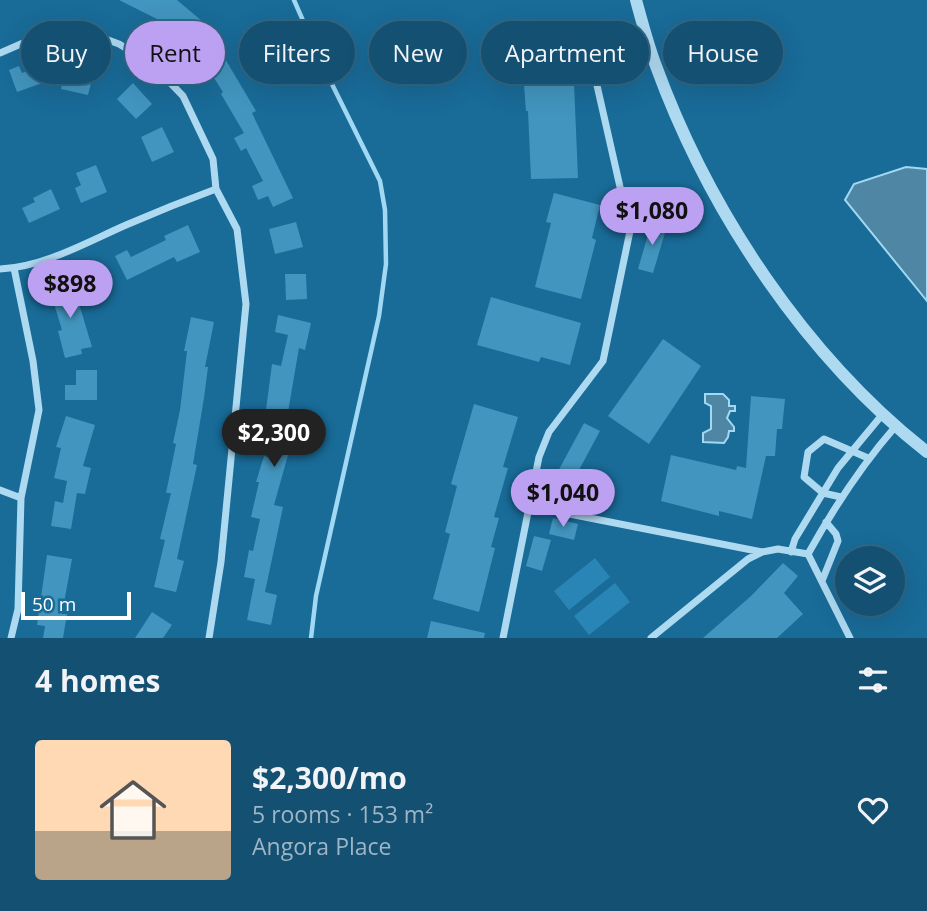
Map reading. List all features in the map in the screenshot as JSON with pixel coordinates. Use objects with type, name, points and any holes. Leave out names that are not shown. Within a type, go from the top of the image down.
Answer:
[{"type":"street","points":[[636,0],[655,65],[680,126],[718,203],[765,277],[825,354],[882,415],[927,452]]},
{"type":"street","points":[[0,53],[40,36],[81,30],[119,44],[151,63],[183,96],[213,159],[216,189],[237,229],[246,304],[221,562],[209,638]]},
{"type":"street","points":[[503,638],[539,457],[549,432],[603,360],[630,232],[597,84]]},
{"type":"street","points":[[0,268],[14,268],[57,256],[152,213],[216,189]]},
{"type":"street","points":[[11,638],[18,609],[21,498],[39,410],[33,361],[14,268]]},
{"type":"street","points":[[791,552],[795,538],[823,493],[852,450],[882,415]]},
{"type":"street","points":[[808,554],[841,497],[868,458],[895,427]]},
{"type":"street","points":[[841,497],[823,493],[804,477],[808,452],[824,439],[868,458]]},
{"type":"street","points":[[0,490],[21,498]]},
{"type":"street","points":[[529,506],[762,552]]},
{"type":"street","points":[[822,581],[838,541],[826,522]]},
{"type":"street","points":[[651,638],[748,559],[762,552],[778,549],[808,554]]},
{"type":"street","points":[[808,554],[850,638]]},
{"type":"shaded area","points":[[906,167],[927,169],[927,301],[845,200],[854,184]]},
{"type":"shaded area","points":[[705,394],[723,394],[729,400],[729,406],[735,406],[735,411],[730,411],[727,418],[734,431],[729,431],[724,443],[703,442],[703,433],[711,429],[711,406],[705,403]]},
{"type":"shaded area","points":[[595,558],[610,577],[569,610],[554,591]]},
{"type":"shaded area","points":[[615,583],[630,602],[589,635],[574,616]]},
{"type":"building","points":[[119,0],[177,0],[202,21],[161,21]]},
{"type":"building","points":[[225,59],[256,111],[252,113],[293,198],[273,207],[268,196],[258,200],[252,186],[263,181],[246,148],[241,151],[234,138],[244,133],[221,94],[223,92],[218,84],[225,84]]},
{"type":"building","points":[[19,66],[21,84],[39,84],[17,92],[9,70]]},
{"type":"building","points":[[62,84],[91,84],[88,95],[61,89]]},
{"type":"building","points":[[134,84],[152,104],[136,119],[117,99]]},
{"type":"building","points":[[574,84],[578,178],[531,179],[524,85]]},
{"type":"building","points":[[162,127],[174,152],[152,162],[141,137]]},
{"type":"building","points":[[96,165],[107,192],[81,203],[75,188],[81,185],[76,173]]},
{"type":"building","points":[[51,189],[60,209],[29,223],[22,208],[35,202],[33,198]]},
{"type":"building","points":[[554,193],[600,205],[592,238],[596,240],[581,299],[535,287],[551,223],[546,222]]},
{"type":"building","points":[[652,221],[667,226],[653,273],[638,269]]},
{"type":"building","points":[[296,222],[303,247],[275,254],[269,229]]},
{"type":"building","points":[[188,225],[200,252],[177,262],[174,257],[127,280],[115,256],[127,250],[131,257],[166,240],[164,236]]},
{"type":"building","points":[[285,274],[306,274],[307,299],[286,300]]},
{"type":"building","points":[[72,280],[92,347],[81,349],[82,354],[65,358],[58,331],[62,330],[49,287]]},
{"type":"building","points":[[491,297],[581,323],[570,365],[541,357],[539,362],[477,345]]},
{"type":"building","points":[[278,315],[311,323],[305,350],[299,348],[288,412],[300,414],[295,448],[290,448],[274,505],[283,507],[265,592],[277,595],[271,625],[247,620],[255,579],[244,577],[249,550],[253,551],[260,519],[251,517],[259,482],[256,482],[264,456],[276,459],[280,427],[264,425],[272,364],[281,366],[288,335],[275,332]]},
{"type":"building","points":[[191,317],[214,322],[205,367],[208,367],[193,464],[197,465],[177,559],[184,561],[176,592],[154,587],[165,540],[160,539],[171,493],[166,493],[176,444],[173,443],[180,410],[187,351],[184,351]]},
{"type":"building","points":[[663,339],[701,366],[649,444],[608,416]]},
{"type":"building","points":[[76,370],[97,370],[97,400],[65,400],[65,385],[76,385]]},
{"type":"building","points":[[751,396],[785,399],[782,429],[777,429],[775,456],[766,456],[752,519],[719,511],[719,516],[661,501],[671,455],[736,470],[737,466],[746,468]]},
{"type":"building","points":[[474,404],[518,417],[503,467],[508,468],[494,517],[499,518],[491,547],[495,548],[479,612],[433,599],[450,534],[445,532],[457,486],[451,484]]},
{"type":"building","points":[[66,416],[95,425],[83,466],[91,468],[85,494],[77,493],[71,529],[51,526],[55,501],[63,503],[67,481],[54,478],[61,448],[56,447]]},
{"type":"building","points":[[584,423],[600,431],[572,483],[556,475]]},
{"type":"building","points":[[553,518],[578,524],[574,540],[549,534]]},
{"type":"building","points":[[534,536],[551,540],[542,571],[526,566]]},
{"type":"building","points":[[47,555],[72,559],[62,614],[67,614],[63,638],[43,638],[45,626],[37,625]]},
{"type":"building","points":[[783,563],[798,576],[784,593],[803,614],[777,638],[703,638],[751,596]]},
{"type":"building","points":[[152,612],[172,625],[163,638],[135,638]]},
{"type":"building","points":[[431,621],[485,633],[484,638],[427,638]]},
{"type":"waterway","points":[[294,0],[322,64],[380,181],[385,210],[386,264],[379,316],[316,596],[311,638]]}]
